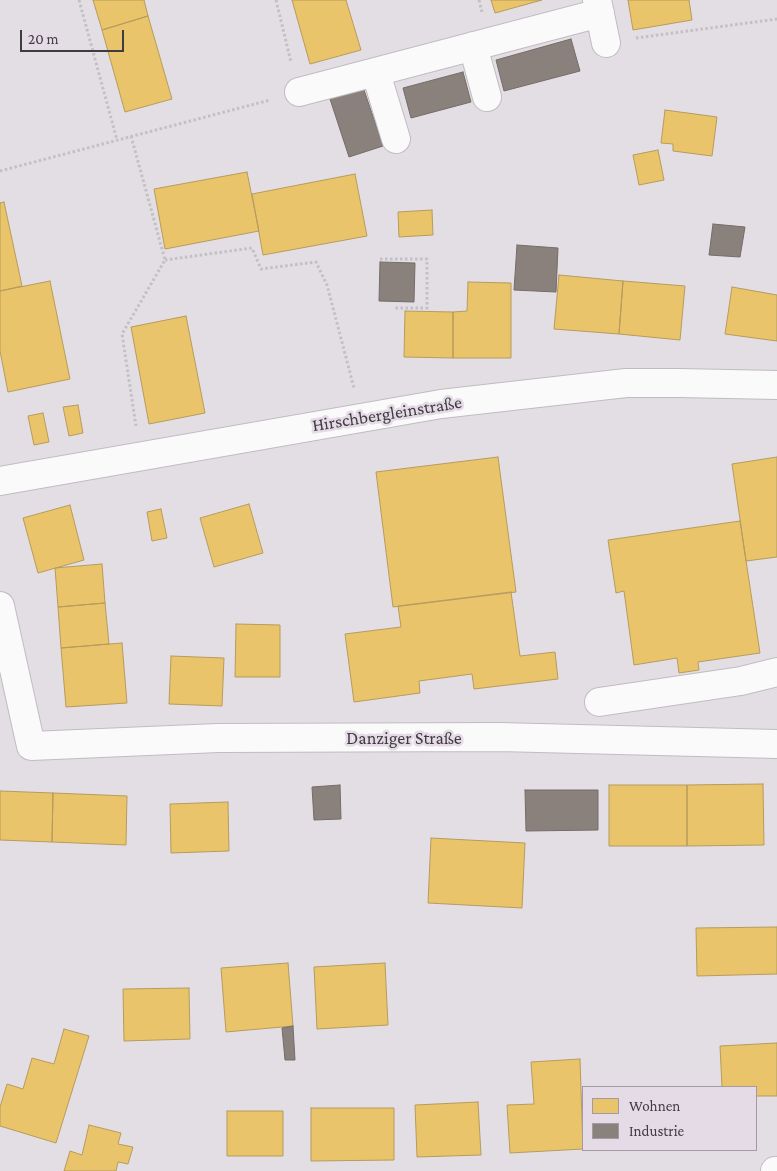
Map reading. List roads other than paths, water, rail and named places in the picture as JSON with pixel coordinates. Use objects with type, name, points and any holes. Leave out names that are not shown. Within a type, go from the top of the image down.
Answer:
[{"type":"street","points":[[299,92],[473,46],[598,6],[606,42]]},
{"type":"street","points":[[473,46],[487,97]]},
{"type":"street","points":[[376,73],[396,139]]},
{"type":"street","name":"Hirschbergleinstraße","points":[[0,481],[441,404],[626,384],[777,385]]},
{"type":"street","name":"Danziger Straße","points":[[0,606],[31,746],[218,738],[490,737],[777,744]]},
{"type":"street","points":[[599,702],[741,681],[777,672]]}]
